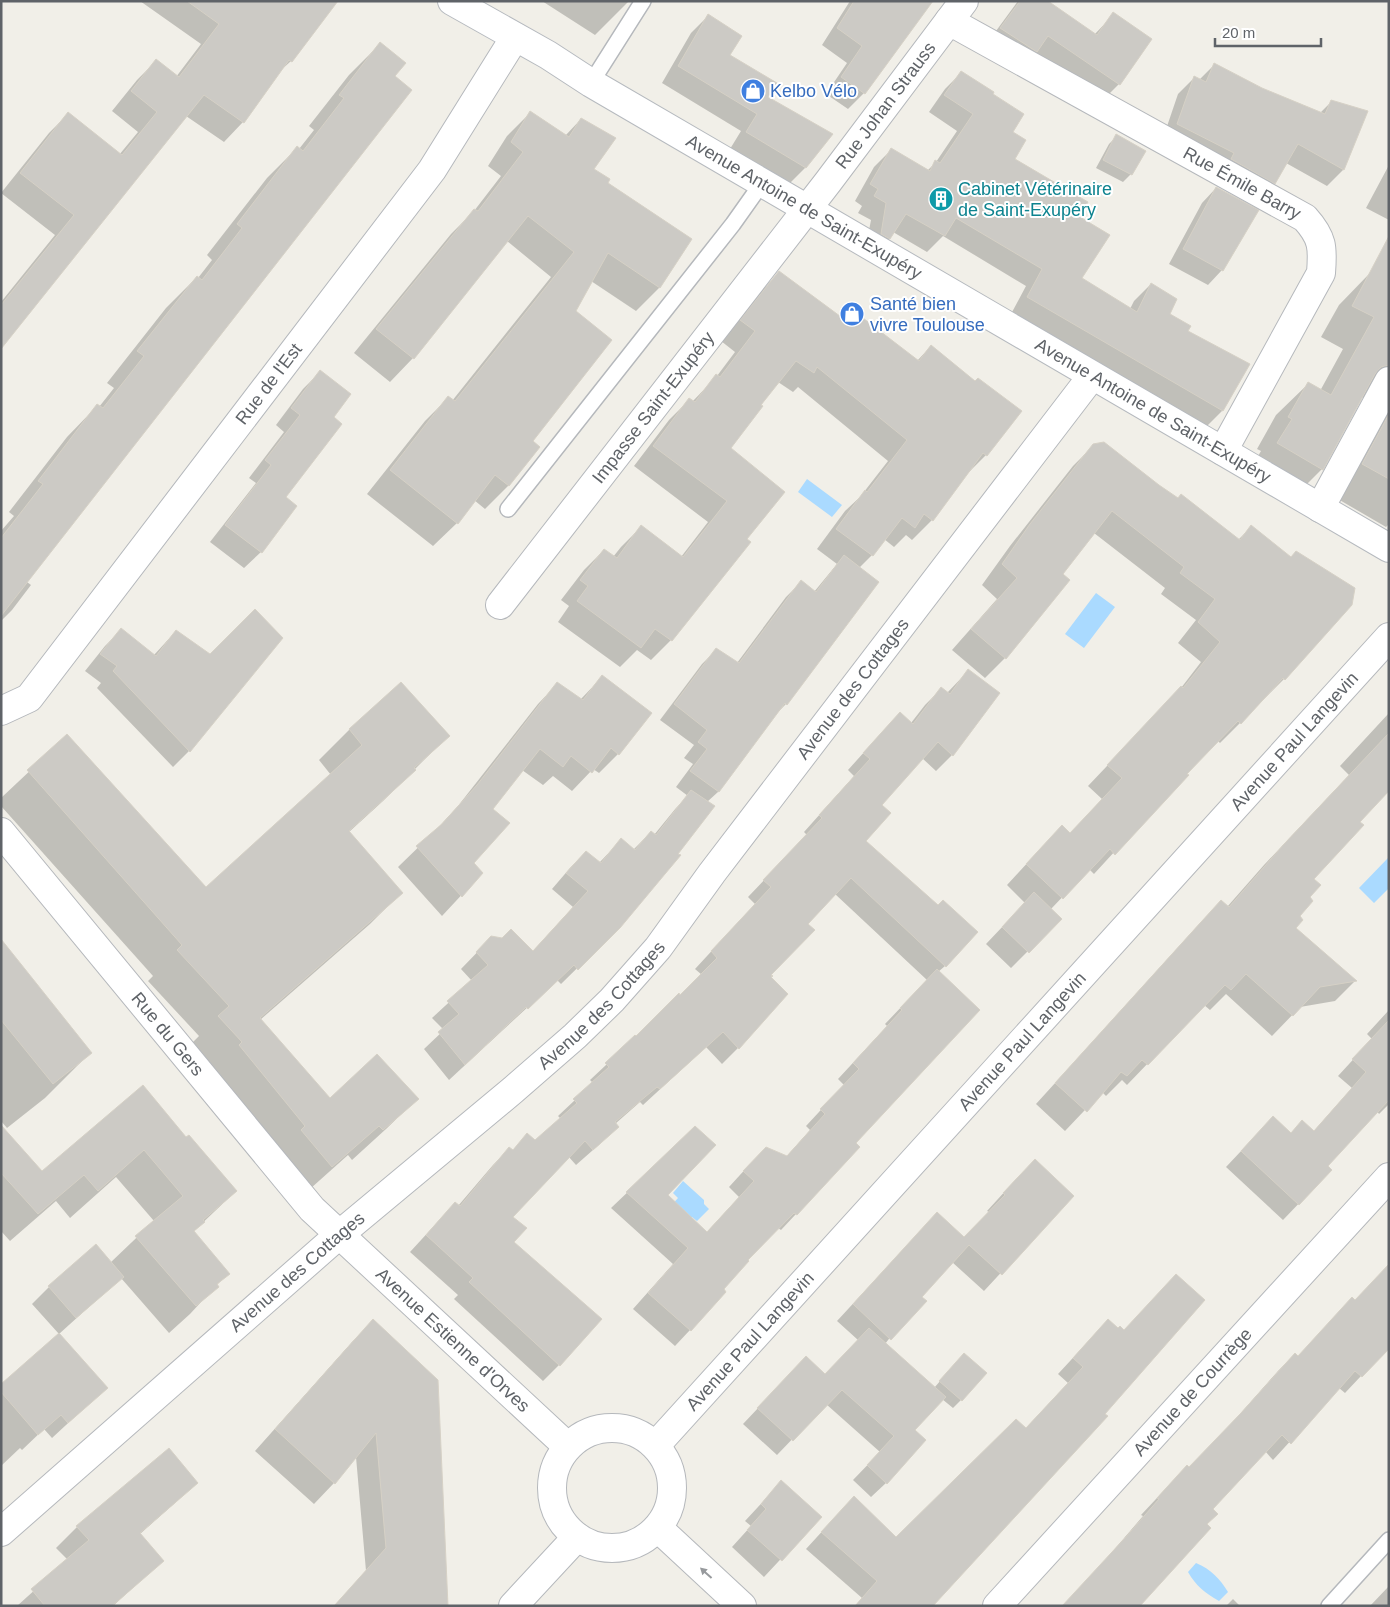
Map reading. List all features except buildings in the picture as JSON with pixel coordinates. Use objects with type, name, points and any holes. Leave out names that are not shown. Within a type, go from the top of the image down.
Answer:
[{"type":"street","name":"Avenue Antoine de Saint-Exupéry","points":[[452,1],[548,55],[591,83],[1389,548]]},
{"type":"street","name":"Rue Johan Strauss","points":[[808,209],[956,11]]},
{"type":"street","name":"Rue Émile Barry","points":[[956,11],[1305,218],[1317,232],[1323,252],[1320,274],[1223,451]]},
{"type":"street","name":"Rue de l'Est","points":[[1,711],[29,698],[414,194],[432,170],[515,38]]},
{"type":"street","name":"Impasse Saint-Exupéry","points":[[500,606],[808,209]]},
{"type":"street","name":"Avenue des Cottages","points":[[1,1532],[340,1234],[512,1090],[612,1000],[658,948],[712,873],[1092,376]]},
{"type":"street","points":[[1320,508],[1389,381]]},
{"type":"street","name":"Avenue Paul Langevin","points":[[656,1445],[1389,637]]},
{"type":"street","name":"Rue du Gers","points":[[1,832],[312,1209],[340,1234]]},
{"type":"street","name":"Avenue de Courrège","points":[[997,1606],[1389,1177]]},
{"type":"street","name":"Avenue Estienne d'Orves","points":[[340,1234],[567,1446]]},
{"type":"street","points":[[619,1428],[628,1428],[656,1445],[671,1472],[671,1504],[658,1528],[636,1544],[609,1548],[577,1537],[556,1512],[552,1475],[567,1446],[594,1429],[619,1428]]},
{"type":"street","points":[[658,1528],[742,1606]]},
{"type":"street","points":[[514,1606],[577,1537]]},
{"type":"lane","points":[[591,83],[643,1]]},
{"type":"lane","points":[[508,509],[733,224],[762,183]]},
{"type":"lane","points":[[1329,1606],[1389,1540]]},
{"type":"water","points":[[807,479],[842,505],[832,517],[798,492]]},
{"type":"water","points":[[1096,593],[1115,607],[1084,648],[1065,634]]},
{"type":"water","points":[[1388,858],[1389,888],[1374,903],[1359,888]]},
{"type":"water","points":[[683,1181],[704,1200],[704,1204],[709,1209],[697,1221],[692,1217],[686,1223],[669,1208],[678,1198],[673,1193]]},
{"type":"water","points":[[1196,1563],[1215,1575],[1228,1592],[1219,1601],[1201,1589],[1188,1572]]},
{"type":"place","name":"Kelbo Vélo","points":[[753,91]]},
{"type":"place","name":"Cabinet Vétérinaire de Saint-Exupéry","points":[[941,199]]},
{"type":"place","name":"Santé bien vivre Toulouse","points":[[852,314]]}]
